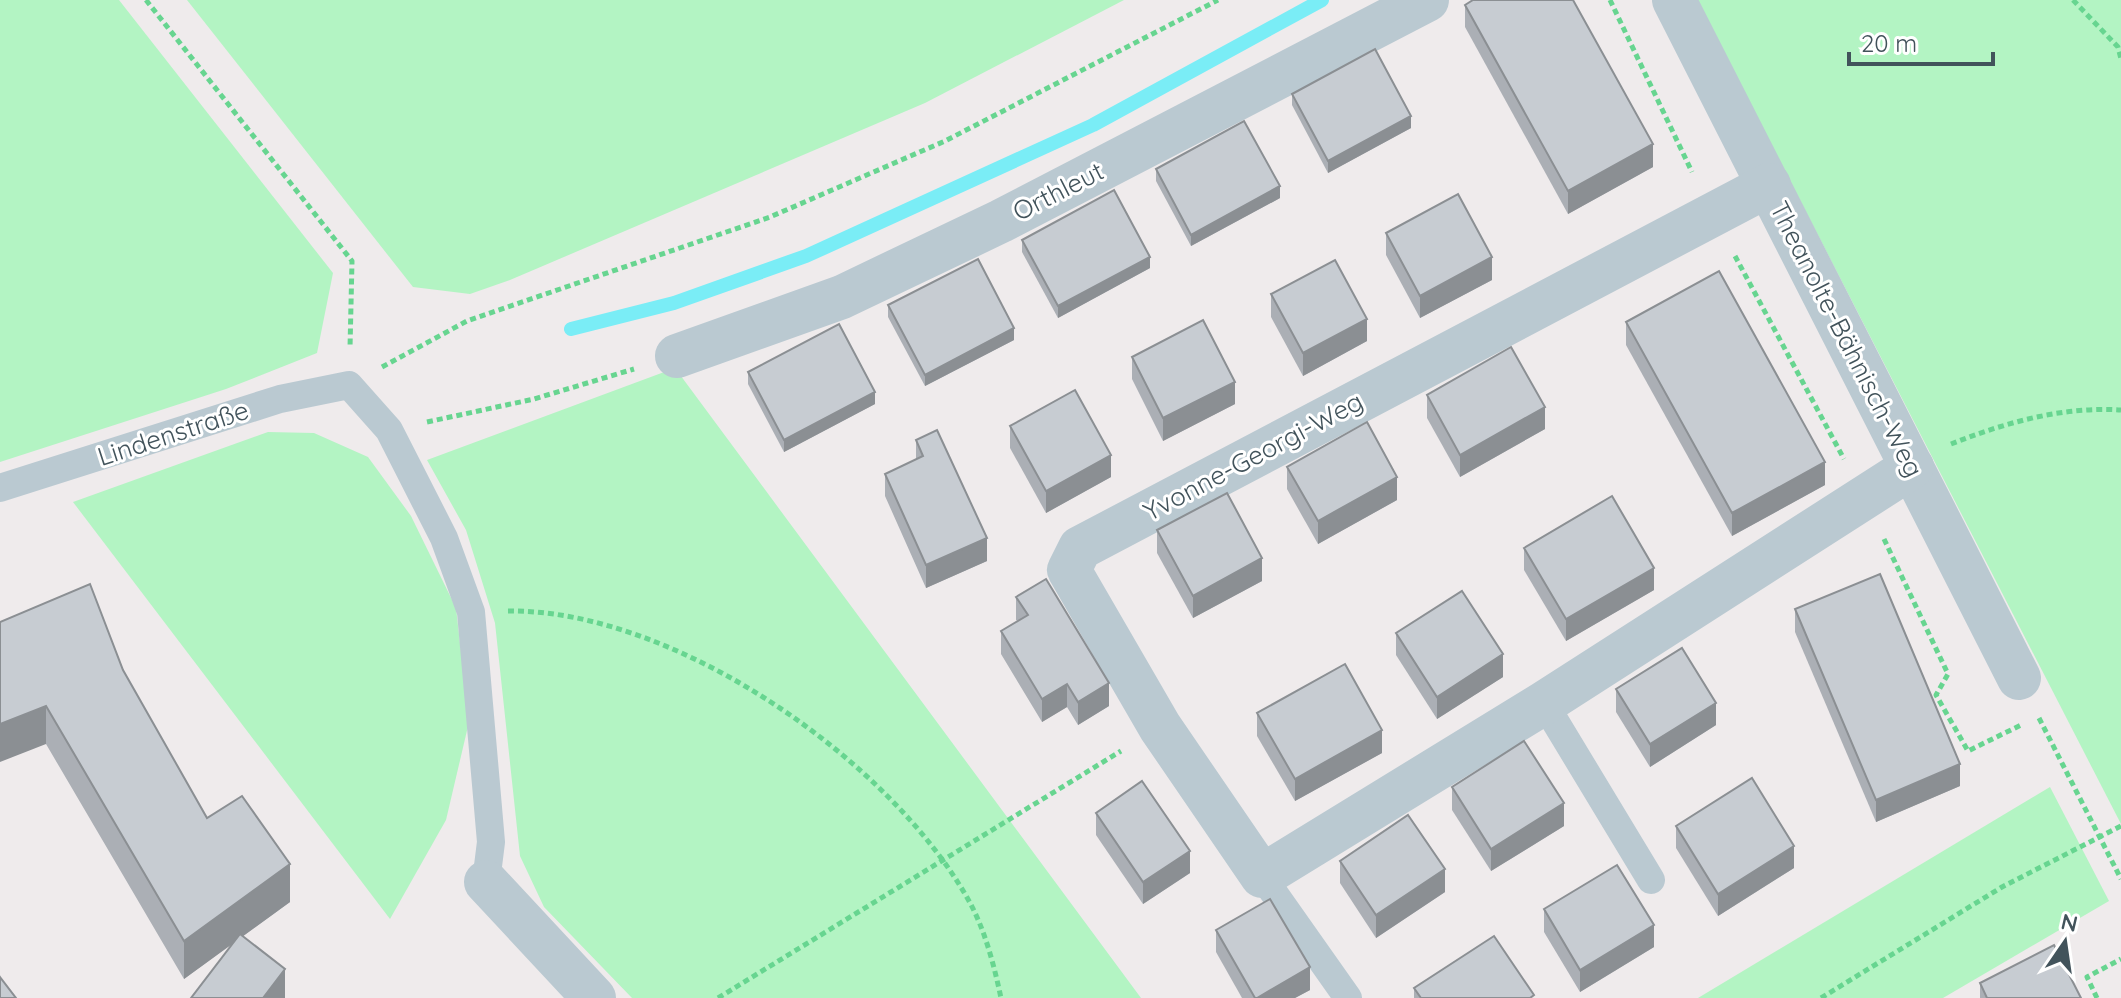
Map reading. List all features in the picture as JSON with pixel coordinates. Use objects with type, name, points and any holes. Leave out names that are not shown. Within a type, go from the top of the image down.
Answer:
[{"type":"street","name":"Orthleut","points":[[677,356],[855,290],[1001,221],[1427,0]]},
{"type":"street","name":"Theanolte-Bähnisch-Weg","points":[[1674,0],[2019,678]]},
{"type":"street","name":"Yvonne-Georgi-Weg","points":[[1262,876],[1160,727],[1069,570],[1080,548],[1769,185]]},
{"type":"street","points":[[1262,876],[1544,703],[1912,467]]},
{"type":"street","points":[[486,882],[594,998]]},
{"type":"lane","points":[[349,385],[389,430],[444,538],[471,612],[491,842],[486,882]]},
{"type":"lane","name":"Lindenstraße","points":[[0,488],[280,399],[349,385]]},
{"type":"lane","points":[[1544,703],[1651,880]]},
{"type":"lane","name":"Yvonne-Georgi-Weg","points":[[1262,876],[1348,998]]},
{"type":"path","points":[[146,0],[352,261],[349,385],[467,321],[770,217],[945,141],[1218,0]]},
{"type":"path","points":[[1610,0],[1712,215],[1864,497],[1948,674],[1936,695],[1968,751],[2039,717]]},
{"type":"path","points":[[2073,0],[2118,47],[2121,59]]},
{"type":"path","points":[[389,430],[534,399],[677,356]]},
{"type":"path","points":[[1912,467],[1942,448],[2003,423],[2098,408],[2121,410]]},
{"type":"path","points":[[471,612],[548,611],[625,629],[712,670],[792,715],[869,776],[942,859],[970,902],[993,960],[1001,998]]},
{"type":"path","points":[[2019,678],[2121,879]]},
{"type":"path","points":[[718,998],[1160,727]]},
{"type":"path","points":[[1821,998],[2002,887],[2121,826]]},
{"type":"path","points":[[2097,998],[2087,977],[2121,959]]},
{"type":"green space","points":[[0,0],[119,0],[333,273],[317,353],[226,389],[0,462]]},
{"type":"green space","points":[[187,0],[1124,0],[925,103],[510,280],[470,294],[413,287]]},
{"type":"green space","points":[[1697,0],[2121,0],[2121,824]]},
{"type":"green space","points":[[675,368],[1141,998],[632,998],[544,907],[520,856],[495,623],[466,530],[427,460]]},
{"type":"green space","points":[[268,432],[314,433],[368,457],[411,516],[456,608],[469,722],[446,820],[390,919],[73,502]]},
{"type":"green space","points":[[2050,787],[2109,901],[1943,998],[1698,998]]},
{"type":"building","points":[[1473,0],[1573,0],[1653,144],[1568,191],[1465,5]]},
{"type":"building","points":[[1375,49],[1411,116],[1328,161],[1292,94]]},
{"type":"building","points":[[1244,121],[1280,186],[1191,235],[1156,169]]},
{"type":"building","points":[[1114,190],[1150,257],[1058,306],[1022,240]]},
{"type":"building","points":[[1458,194],[1492,257],[1420,296],[1386,233]]},
{"type":"building","points":[[978,259],[1014,328],[925,375],[888,305]]},
{"type":"building","points":[[1335,260],[1367,319],[1303,353],[1271,294]]},
{"type":"building","points":[[1719,271],[1825,462],[1732,513],[1626,322]]},
{"type":"building","points":[[1203,320],[1235,382],[1163,418],[1132,357]]},
{"type":"building","points":[[839,324],[875,392],[784,440],[748,372]]},
{"type":"building","points":[[1511,347],[1545,407],[1460,455],[1427,395]]},
{"type":"building","points":[[1075,390],[1111,455],[1046,491],[1010,426]]},
{"type":"building","points":[[1367,422],[1397,477],[1318,521],[1287,467]]},
{"type":"building","points":[[937,430],[987,538],[926,565],[885,474],[923,456],[916,440]]},
{"type":"building","points":[[1227,493],[1262,558],[1193,596],[1157,530]]},
{"type":"building","points":[[1612,496],[1654,568],[1566,619],[1524,548]]},
{"type":"building","points":[[1880,574],[1960,764],[1876,800],[1795,609]]},
{"type":"building","points":[[1046,579],[1109,683],[1078,702],[1067,684],[1042,699],[1001,631],[1028,615],[1016,597]]},
{"type":"building","points":[[90,584],[123,670],[207,818],[242,796],[290,864],[184,941],[46,706],[0,724],[0,622]]},
{"type":"building","points":[[1462,591],[1503,654],[1437,697],[1396,633]]},
{"type":"building","points":[[1682,648],[1716,703],[1650,744],[1616,689]]},
{"type":"building","points":[[1345,664],[1382,730],[1295,779],[1257,713]]},
{"type":"building","points":[[1524,741],[1564,803],[1491,849],[1452,787]]},
{"type":"building","points":[[1752,778],[1794,846],[1718,894],[1676,826]]},
{"type":"building","points":[[1142,781],[1190,851],[1143,882],[1096,813]]},
{"type":"building","points":[[1408,815],[1445,869],[1376,915],[1340,861]]},
{"type":"building","points":[[1617,865],[1654,925],[1580,970],[1544,909]]},
{"type":"building","points":[[1270,899],[1310,967],[1255,998],[1216,930]]},
{"type":"building","points":[[240,934],[285,969],[263,998],[191,998]]},
{"type":"building","points":[[1494,936],[1534,995],[1530,998],[1421,998],[1414,988]]},
{"type":"building","points":[[2054,945],[2081,998],[1987,998],[1980,983]]},
{"type":"building","points":[[0,977],[16,998],[0,998]]},
{"type":"waterway","points":[[571,329],[674,303],[806,256],[1093,125],[1322,0]]}]
